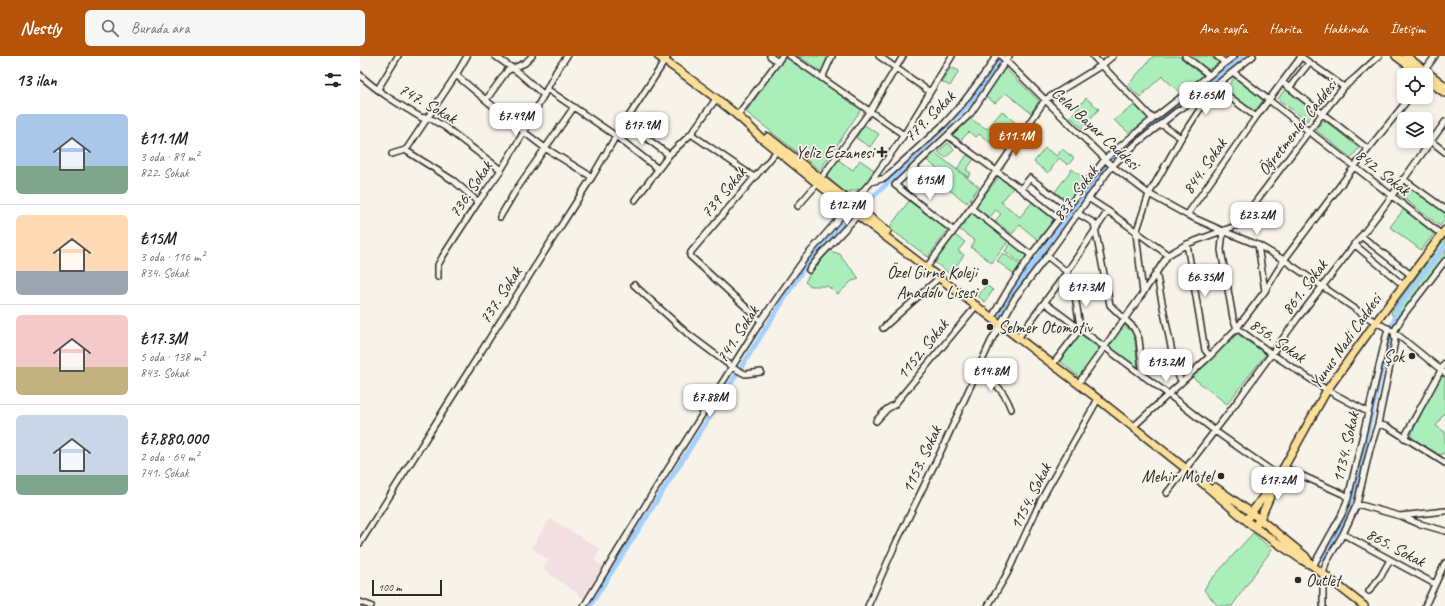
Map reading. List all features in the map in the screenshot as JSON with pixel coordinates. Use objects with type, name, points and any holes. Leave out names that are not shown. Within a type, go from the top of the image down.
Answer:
[{"type":"main road","points":[[658,56],[666,59],[751,127],[760,137],[777,151],[854,209]]},
{"type":"main road","points":[[1396,56],[1415,68]]},
{"type":"main road","points":[[1406,56],[1418,68]]},
{"type":"main road","points":[[1433,79],[1445,86]]},
{"type":"main road","points":[[1433,84],[1445,93]]},
{"type":"main road","points":[[751,127],[763,133],[854,209],[1185,468],[1254,527],[1313,566],[1364,606]]},
{"type":"main road","points":[[854,209],[860,203],[861,198]]},
{"type":"main road","name":"Yunus Nadi Caddesi","points":[[1254,527],[1260,520],[1263,504],[1327,390],[1403,285],[1443,233]]},
{"type":"main road","points":[[927,266],[938,278],[948,283]]},
{"type":"main road","points":[[1185,468],[1252,513],[1305,556],[1313,566]]},
{"type":"main road","points":[[1238,504],[1248,506],[1263,504],[1265,516],[1271,529]]},
{"type":"main road","name":"Yunus Nadi Caddesi","points":[[1246,520],[1263,504]]},
{"type":"street","points":[[378,89],[398,56]]},
{"type":"street","points":[[392,154],[405,150],[456,75],[467,56]]},
{"type":"street","points":[[495,56],[546,92],[574,107],[616,136],[658,169]]},
{"type":"street","points":[[486,100],[507,71],[525,63],[532,56]]},
{"type":"street","name":"736. Sokak","points":[[438,277],[438,265],[443,256],[501,170],[566,56]]},
{"type":"street","points":[[770,56],[778,62]]},
{"type":"street","points":[[737,116],[782,56]]},
{"type":"street","points":[[790,56],[904,135]]},
{"type":"street","points":[[822,78],[832,56]]},
{"type":"street","points":[[879,56],[930,92]]},
{"type":"street","points":[[824,174],[870,111],[903,56]]},
{"type":"street","points":[[810,270],[854,209],[904,135],[952,56]]},
{"type":"street","name":"779. Sokak","points":[[871,182],[885,178],[945,123],[962,104],[996,56]]},
{"type":"street","name":"Celal Bayar Caddesi","points":[[1001,56],[1008,58],[1045,100],[1112,166],[1149,194],[1187,215],[1258,246],[1284,260],[1376,322],[1394,332],[1443,371]]},
{"type":"street","points":[[1093,56],[1153,118]]},
{"type":"street","points":[[927,266],[971,208],[1045,100],[1102,65],[1113,56]]},
{"type":"street","points":[[1185,56],[1209,75]]},
{"type":"street","points":[[1217,56],[1225,63]]},
{"type":"street","name":"837. Sokak","points":[[992,317],[1031,255],[1105,159],[1153,118],[1234,56]]},
{"type":"street","name":"837. Sokak","points":[[1000,324],[1015,298],[1112,166],[1161,124],[1215,86],[1253,56]]},
{"type":"street","name":"Öğretmenler Caddesi","points":[[1078,384],[1143,293],[1168,255],[1187,244],[1238,226],[1308,131],[1344,87],[1356,78],[1379,56]]},
{"type":"street","points":[[1427,68],[1436,56]]},
{"type":"street","points":[[1301,57],[1344,87]]},
{"type":"street","name":"844. Sokak","points":[[1187,215],[1256,117],[1301,57]]},
{"type":"street","points":[[954,231],[895,185],[971,113],[1008,58]]},
{"type":"street","name":"737. Sokak","points":[[360,543],[666,59]]},
{"type":"street","points":[[1290,88],[1309,63]]},
{"type":"street","name":"842. Sokak","points":[[1233,72],[1391,196],[1443,233]]},
{"type":"street","name":"747. Sokak","points":[[360,75],[398,104],[422,118],[428,117],[444,127],[501,170]]},
{"type":"street","points":[[456,75],[545,148],[592,177]]},
{"type":"street","points":[[1282,82],[1368,149]]},
{"type":"street","points":[[1143,293],[1136,232],[1149,194],[1181,138],[1215,86],[1256,117]]},
{"type":"street","points":[[635,200],[669,155],[691,134],[716,99]]},
{"type":"street","points":[[1133,427],[1210,356],[1237,328],[1265,291],[1284,260],[1354,167],[1404,104]]},
{"type":"street","points":[[500,217],[516,190],[574,107]]},
{"type":"street","name":"861. Sokak","points":[[1433,138],[1445,122]]},
{"type":"street","points":[[1161,124],[1181,138]]},
{"type":"street","points":[[637,131],[669,155]]},
{"type":"street","points":[[691,134],[754,177]]},
{"type":"street","points":[[948,136],[1059,219]]},
{"type":"street","points":[[1433,143],[1445,152]]},
{"type":"street","name":"861. Sokak","points":[[1167,493],[1426,148]]},
{"type":"street","points":[[405,150],[454,181],[478,202]]},
{"type":"street","name":"739 Sokak","points":[[762,321],[690,256],[690,252],[777,151]]},
{"type":"street","points":[[1020,189],[1030,178],[1068,207]]},
{"type":"street","points":[[1403,179],[1445,209]]},
{"type":"street","points":[[861,198],[871,182]]},
{"type":"street","points":[[798,206],[818,183]]},
{"type":"street","points":[[1088,198],[1168,255]]},
{"type":"street","points":[[971,208],[1031,255]]},
{"type":"street","name":"741. Sokak","points":[[584,606],[732,367],[804,258],[832,227],[854,209]]},
{"type":"street","points":[[1018,338],[1067,272],[1108,211]]},
{"type":"street","points":[[1077,213],[1094,223],[1110,306],[1134,328],[1139,339],[1143,376]]},
{"type":"street","name":"856. Sokak","points":[[1223,231],[1221,250],[1233,318],[1237,328],[1272,354],[1327,390],[1368,412]]},
{"type":"street","points":[[1361,236],[1411,275]]},
{"type":"street","points":[[1187,244],[1205,350],[1210,356]]},
{"type":"street","points":[[1354,244],[1403,285]]},
{"type":"street","points":[[1258,246],[1265,291]]},
{"type":"street","points":[[1047,256],[1067,272],[1073,284],[1080,329],[1053,364]]},
{"type":"street","points":[[1322,606],[1323,574],[1326,563],[1343,534],[1357,504],[1370,449],[1378,424],[1395,341],[1394,332],[1402,317],[1444,263]]},
{"type":"street","points":[[1156,272],[1176,372],[1182,382]]},
{"type":"street","points":[[883,328],[938,278]]},
{"type":"street","points":[[634,285],[688,334],[732,367],[745,374],[761,372]]},
{"type":"street","points":[[1045,303],[1168,394],[1215,431],[1279,476]]},
{"type":"street","name":"1152. Sokak","points":[[876,421],[886,409],[894,405],[977,305]]},
{"type":"street","name":"1153. Sokak","points":[[868,606],[1000,324]]},
{"type":"street","name":"1134. Sokak","points":[[1313,566],[1342,514],[1348,498],[1388,328]]},
{"type":"street","points":[[1404,438],[1443,371],[1445,363]]},
{"type":"street","points":[[977,371],[1000,388],[1006,396],[1011,409]]},
{"type":"street","name":"1154. Sokak","points":[[988,606],[1007,574],[1041,500],[1098,399]]},
{"type":"street","points":[[1378,424],[1388,427],[1445,463]]},
{"type":"street","points":[[1283,467],[1343,494],[1348,498]]},
{"type":"street","points":[[1357,504],[1445,531]]},
{"type":"street","points":[[1400,516],[1445,511]]},
{"type":"street","name":"865. Sokak","points":[[1343,534],[1435,584]]},
{"type":"street","points":[[1369,591],[1381,576],[1390,560]]},
{"type":"street","points":[[1425,606],[1445,563]]},
{"type":"street","points":[[360,602],[371,606]]},
{"type":"shaded area","points":[[550,519],[601,549],[594,560],[603,567],[584,598],[543,569],[549,560],[531,548]]},
{"type":"green space","points":[[798,56],[830,56],[822,72]]},
{"type":"green space","points":[[1153,56],[1179,56],[1205,77],[1181,94],[1162,76],[1140,97],[1128,85]]},
{"type":"green space","points":[[1190,56],[1210,56],[1219,63],[1208,70]]},
{"type":"green space","points":[[783,58],[788,58],[862,108],[820,170],[746,112]]},
{"type":"green space","points":[[951,67],[959,71],[950,86],[942,82]]},
{"type":"green space","points":[[1006,69],[1039,101],[1031,113],[1006,93],[995,103],[986,97],[1002,70]]},
{"type":"green space","points":[[1235,77],[1264,99],[1254,112],[1225,90]]},
{"type":"green space","points":[[1285,89],[1315,111],[1307,121],[1278,99]]},
{"type":"green space","points":[[1086,98],[1099,109],[1082,128],[1070,117]]},
{"type":"green space","points":[[1136,104],[1149,118],[1129,133],[1114,120]]},
{"type":"green space","points":[[1002,111],[1018,125],[999,149],[979,134],[976,137],[969,132],[960,141],[952,135],[969,118],[987,129]]},
{"type":"green space","points":[[1324,120],[1359,148],[1351,158],[1316,130]]},
{"type":"green space","points":[[864,125],[879,134],[870,147],[856,138]]},
{"type":"green space","points":[[948,143],[954,149],[946,158],[938,152]]},
{"type":"green space","points":[[1045,148],[1057,156],[1062,149],[1074,158],[1068,165],[1059,158],[1048,173],[1034,162]]},
{"type":"green space","points":[[934,152],[979,187],[967,203],[944,186],[950,178],[925,159]]},
{"type":"green space","points":[[967,155],[974,159],[966,170],[971,173],[968,177],[957,169]]},
{"type":"green space","points":[[838,160],[853,170],[860,160],[874,170],[863,188],[845,193],[827,177]]},
{"type":"green space","points":[[1072,169],[1085,179],[1068,202],[1055,192]]},
{"type":"green space","points":[[999,177],[1013,188],[1001,202],[1020,217],[1033,201],[1056,219],[1039,241],[1020,225],[1012,234],[995,221],[1001,214],[996,210],[989,218],[975,207]]},
{"type":"green space","points":[[1405,184],[1445,213],[1445,219],[1440,226],[1398,194]]},
{"type":"green space","points":[[909,201],[948,230],[928,257],[889,228]]},
{"type":"green space","points":[[1404,209],[1434,234],[1421,250],[1390,227]]},
{"type":"green space","points":[[972,211],[1009,240],[992,263],[971,247],[975,241],[959,229]]},
{"type":"green space","points":[[953,234],[965,242],[958,251],[964,255],[950,274],[933,261]]},
{"type":"green space","points":[[1445,238],[1445,257],[1400,316],[1393,317],[1391,312]]},
{"type":"green space","points":[[1011,243],[1028,255],[1022,264],[1005,251]]},
{"type":"green space","points":[[830,251],[840,254],[859,279],[852,281],[838,294],[827,286],[811,286],[805,282],[813,269]]},
{"type":"green space","points":[[1003,253],[1020,265],[1014,274],[997,261]]},
{"type":"green space","points":[[986,285],[993,290],[985,302],[978,296]]},
{"type":"green space","points":[[1123,325],[1134,333],[1138,368],[1137,371],[1108,347]]},
{"type":"green space","points":[[1080,334],[1100,349],[1079,377],[1060,361]]},
{"type":"green space","points":[[1237,334],[1266,354],[1227,404],[1192,377]]},
{"type":"green space","points":[[1440,375],[1445,378],[1445,412],[1436,426],[1445,432],[1445,453],[1439,455],[1410,437]]},
{"type":"green space","points":[[1253,533],[1272,549],[1232,606],[1218,606],[1204,590],[1208,583]]},
{"type":"waterway","points":[[866,204],[973,100],[1003,56]]},
{"type":"waterway","points":[[1000,315],[1014,290],[1106,166],[1139,135],[1242,56]]},
{"type":"waterway","points":[[590,606],[809,260],[850,218]]},
{"type":"waterway","points":[[1322,559],[1342,527],[1351,500],[1385,353],[1398,307],[1445,246]]},
{"type":"place","name":"Yeliz Eczanesi","points":[[882,152]]},
{"type":"place","name":"Özel Girne Koleji Anadolu Lisesi","points":[[985,282]]},
{"type":"place","name":"Selmer Otomotiv","points":[[990,327]]},
{"type":"place","name":"Şok","points":[[1412,356]]},
{"type":"place","name":"Mehir Motel","points":[[1221,476]]},
{"type":"place","name":"Outlet","points":[[1298,580]]}]
